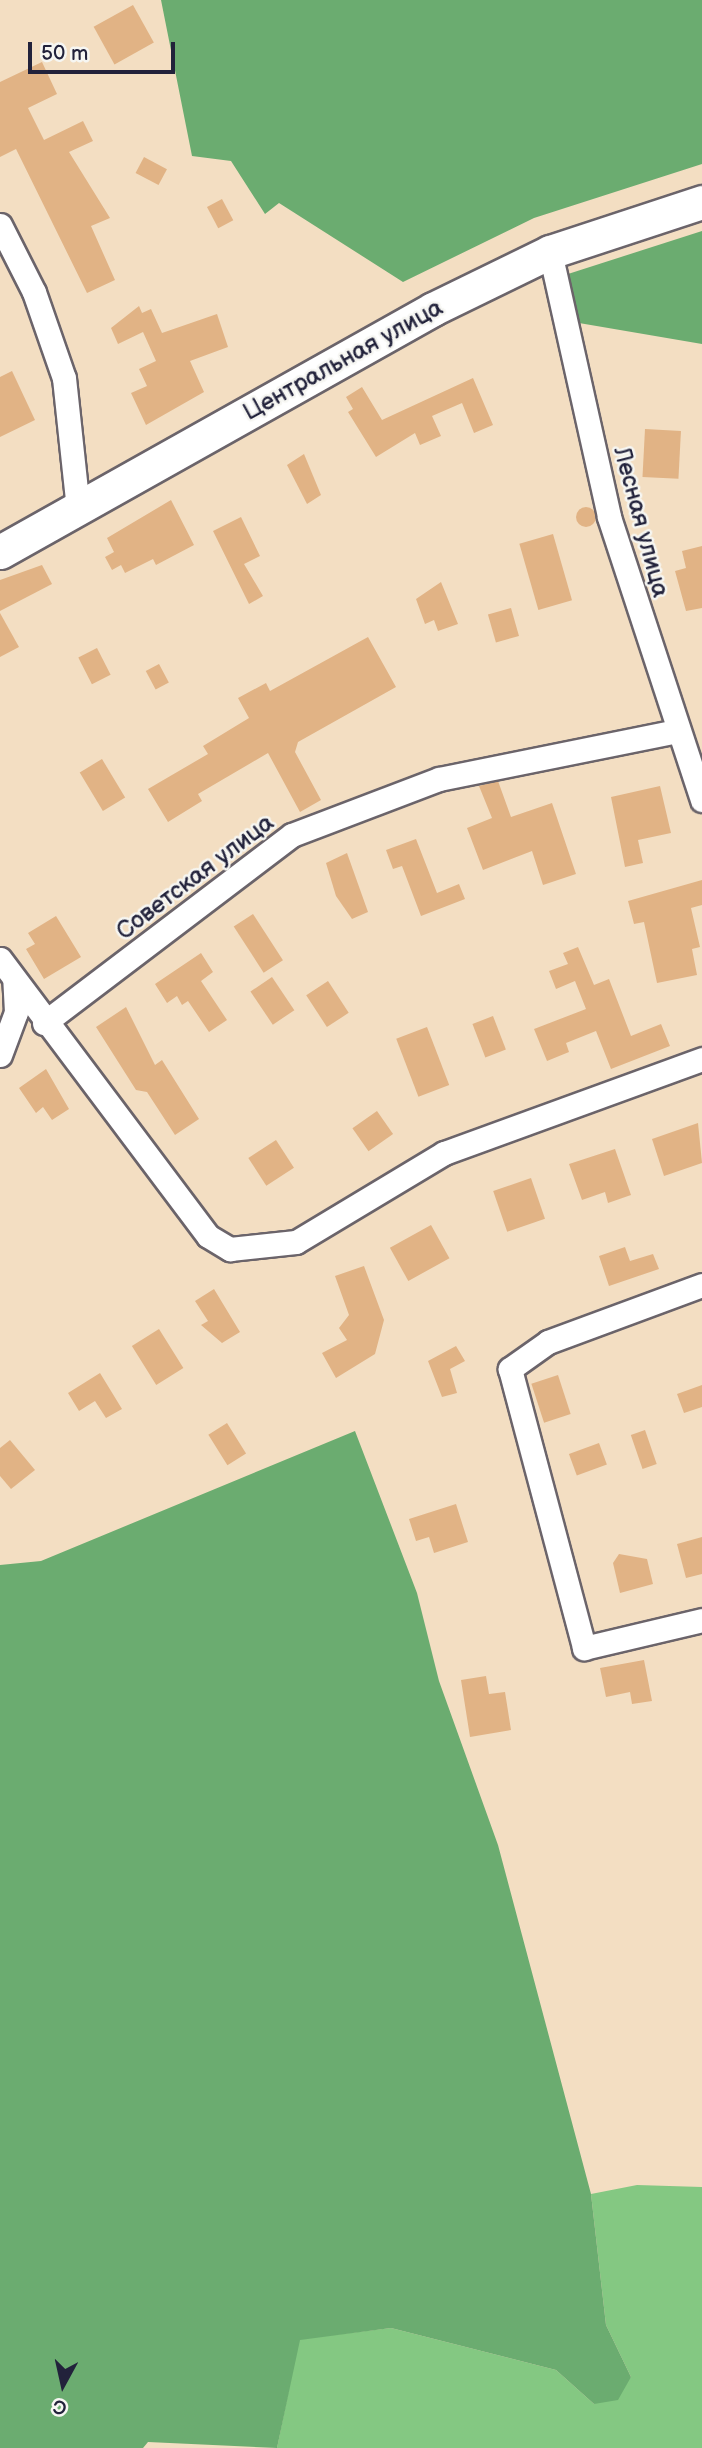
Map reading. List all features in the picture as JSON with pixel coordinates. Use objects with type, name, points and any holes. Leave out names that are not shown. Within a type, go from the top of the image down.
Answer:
[{"type":"main road","name":"Центральная улица","points":[[0,552],[357,350],[551,252],[702,202]]},
{"type":"street","points":[[0,225],[34,292],[64,378],[78,508]]},
{"type":"street","name":"Лесная улица","points":[[551,252],[609,517],[676,731],[702,800]]},
{"type":"street","name":"Советская улица","points":[[44,1023],[292,835],[439,779],[676,731]]},
{"type":"street","points":[[0,960],[44,1023],[208,1236],[230,1249],[296,1242],[444,1153],[702,1059]]},
{"type":"street","points":[[0,1055],[16,1012],[14,979]]},
{"type":"street","points":[[702,1285],[548,1342],[510,1369],[584,1648],[702,1620]]},
{"type":"green space","points":[[161,0],[702,0],[702,164],[534,218],[403,282],[279,203],[265,214],[231,161],[192,156]]},
{"type":"green space","points":[[702,231],[702,344],[579,323],[568,274]]},
{"type":"green space","points":[[355,1431],[417,1593],[439,1681],[498,1845],[591,2194],[606,2325],[631,2377],[618,2400],[594,2404],[556,2370],[391,2328],[300,2340],[277,2448],[148,2442],[143,2448],[0,2448],[0,1565],[41,1561]]},
{"type":"green space","points":[[637,2185],[702,2187],[702,2448],[277,2448],[299,2339],[391,2328],[556,2370],[594,2404],[631,2377],[606,2325],[591,2194]]},
{"type":"building","points":[[133,5],[154,43],[114,64],[94,27]]},
{"type":"building","points":[[42,62],[57,94],[28,108],[44,140],[83,121],[93,141],[69,152],[110,218],[91,226],[115,280],[87,293],[16,149],[0,157],[0,82]]},
{"type":"building","points":[[144,157],[167,169],[159,185],[136,173]]},
{"type":"building","points":[[222,199],[233,220],[218,228],[207,207]]},
{"type":"building","points":[[139,306],[142,313],[151,309],[162,333],[217,314],[228,347],[190,361],[204,392],[146,425],[131,393],[147,386],[139,369],[156,361],[143,332],[118,344],[111,328]]},
{"type":"building","points":[[12,371],[35,420],[0,437],[0,377]]},
{"type":"building","points":[[473,378],[493,425],[474,433],[462,403],[432,416],[441,436],[420,445],[415,433],[376,457],[348,412],[353,409],[346,397],[362,387],[382,420]]},
{"type":"building","points":[[645,429],[681,431],[678,479],[642,477]]},
{"type":"building","points":[[304,454],[321,495],[307,504],[287,465]]},
{"type":"building","points":[[171,500],[194,545],[156,565],[153,559],[125,573],[121,565],[112,570],[105,557],[114,552],[107,538]]},
{"type":"building","points":[[586,507],[593,510],[596,517],[593,524],[586,527],[579,524],[576,517],[579,510]]},
{"type":"building","points":[[241,517],[260,556],[244,564],[263,596],[249,604],[213,531]]},
{"type":"building","points":[[553,534],[572,600],[538,610],[519,544]]},
{"type":"building","points":[[702,546],[702,608],[686,611],[675,571],[686,568],[682,551]]},
{"type":"building","points":[[42,565],[52,584],[0,611],[0,580]]},
{"type":"building","points":[[441,582],[458,624],[438,631],[434,620],[425,624],[416,599]]},
{"type":"building","points":[[511,608],[519,636],[496,642],[488,615]]},
{"type":"building","points":[[0,613],[19,647],[0,657]]},
{"type":"building","points":[[368,637],[396,687],[298,742],[295,752],[321,800],[300,812],[268,753],[198,794],[202,801],[168,822],[148,789],[208,754],[203,746],[249,718],[238,698],[266,683],[270,691]]},
{"type":"building","points":[[97,648],[111,675],[92,684],[78,658]]},
{"type":"building","points":[[159,664],[169,683],[156,690],[146,671]]},
{"type":"building","points":[[102,759],[125,798],[103,811],[80,772]]},
{"type":"building","points":[[498,781],[511,817],[552,803],[576,874],[543,885],[532,851],[483,870],[467,828],[492,818],[479,786]]},
{"type":"building","points":[[660,786],[671,833],[638,840],[643,863],[625,867],[611,797]]},
{"type":"building","points":[[416,839],[437,893],[459,884],[465,899],[421,916],[402,866],[393,869],[386,850]]},
{"type":"building","points":[[347,853],[368,912],[352,919],[336,896],[326,863]]},
{"type":"building","points":[[702,880],[702,905],[691,908],[700,947],[692,949],[697,975],[657,983],[644,922],[634,924],[628,901]]},
{"type":"building","points":[[253,914],[283,960],[264,973],[234,927]]},
{"type":"building","points":[[56,916],[81,957],[44,979],[26,949],[35,944],[28,933]]},
{"type":"building","points":[[578,947],[594,985],[609,979],[631,1036],[661,1024],[670,1046],[611,1069],[596,1031],[566,1043],[569,1052],[547,1061],[534,1029],[586,1009],[575,981],[556,989],[549,971],[568,964],[563,953]]},
{"type":"building","points":[[201,953],[213,972],[201,981],[227,1020],[209,1032],[188,1001],[182,1005],[177,996],[167,1003],[155,984]]},
{"type":"building","points":[[272,977],[294,1010],[273,1025],[250,992]]},
{"type":"building","points":[[328,981],[349,1013],[327,1027],[306,995]]},
{"type":"building","points":[[126,1007],[155,1065],[162,1060],[199,1119],[175,1135],[147,1092],[136,1090],[96,1027]]},
{"type":"building","points":[[493,1016],[506,1050],[485,1057],[472,1024]]},
{"type":"building","points":[[427,1027],[449,1085],[418,1097],[396,1039]]},
{"type":"building","points":[[46,1069],[69,1109],[52,1120],[43,1107],[36,1113],[19,1088]]},
{"type":"building","points":[[377,1111],[393,1134],[368,1151],[352,1128]]},
{"type":"building","points":[[698,1123],[702,1163],[664,1176],[652,1139]]},
{"type":"building","points":[[276,1140],[294,1168],[266,1186],[248,1158]]},
{"type":"building","points":[[615,1149],[631,1195],[608,1203],[605,1192],[582,1200],[569,1164]]},
{"type":"building","points":[[531,1178],[545,1219],[507,1232],[493,1191]]},
{"type":"building","points":[[431,1225],[449,1258],[408,1281],[390,1248]]},
{"type":"building","points":[[625,1247],[630,1261],[653,1254],[659,1269],[609,1286],[599,1256]]},
{"type":"building","points":[[364,1266],[384,1320],[375,1354],[336,1378],[322,1353],[347,1340],[339,1328],[349,1315],[335,1276]]},
{"type":"building","points":[[214,1289],[240,1332],[222,1343],[201,1325],[208,1321],[195,1301]]},
{"type":"building","points":[[159,1329],[183,1368],[156,1385],[132,1346]]},
{"type":"building","points":[[456,1346],[465,1361],[450,1369],[457,1393],[442,1397],[428,1361]]},
{"type":"building","points":[[100,1373],[122,1409],[106,1418],[95,1401],[79,1411],[68,1393]]},
{"type":"building","points":[[558,1375],[571,1414],[544,1423],[531,1384]]},
{"type":"building","points":[[702,1385],[702,1407],[684,1413],[677,1394]]},
{"type":"building","points":[[227,1423],[246,1454],[227,1465],[208,1435]]},
{"type":"building","points":[[645,1430],[657,1464],[643,1469],[631,1435]]},
{"type":"building","points":[[10,1440],[35,1470],[11,1489],[0,1476],[0,1448]]},
{"type":"building","points":[[599,1443],[607,1465],[577,1476],[569,1454]]},
{"type":"building","points":[[456,1504],[468,1542],[434,1553],[429,1537],[416,1541],[409,1519]]},
{"type":"building","points":[[702,1537],[702,1574],[686,1578],[677,1544]]},
{"type":"building","points":[[619,1554],[647,1559],[653,1584],[620,1593],[613,1563]]},
{"type":"building","points":[[644,1660],[652,1701],[632,1704],[630,1692],[606,1697],[600,1668]]},
{"type":"building","points":[[486,1676],[489,1694],[505,1692],[511,1730],[470,1737],[461,1680]]}]
